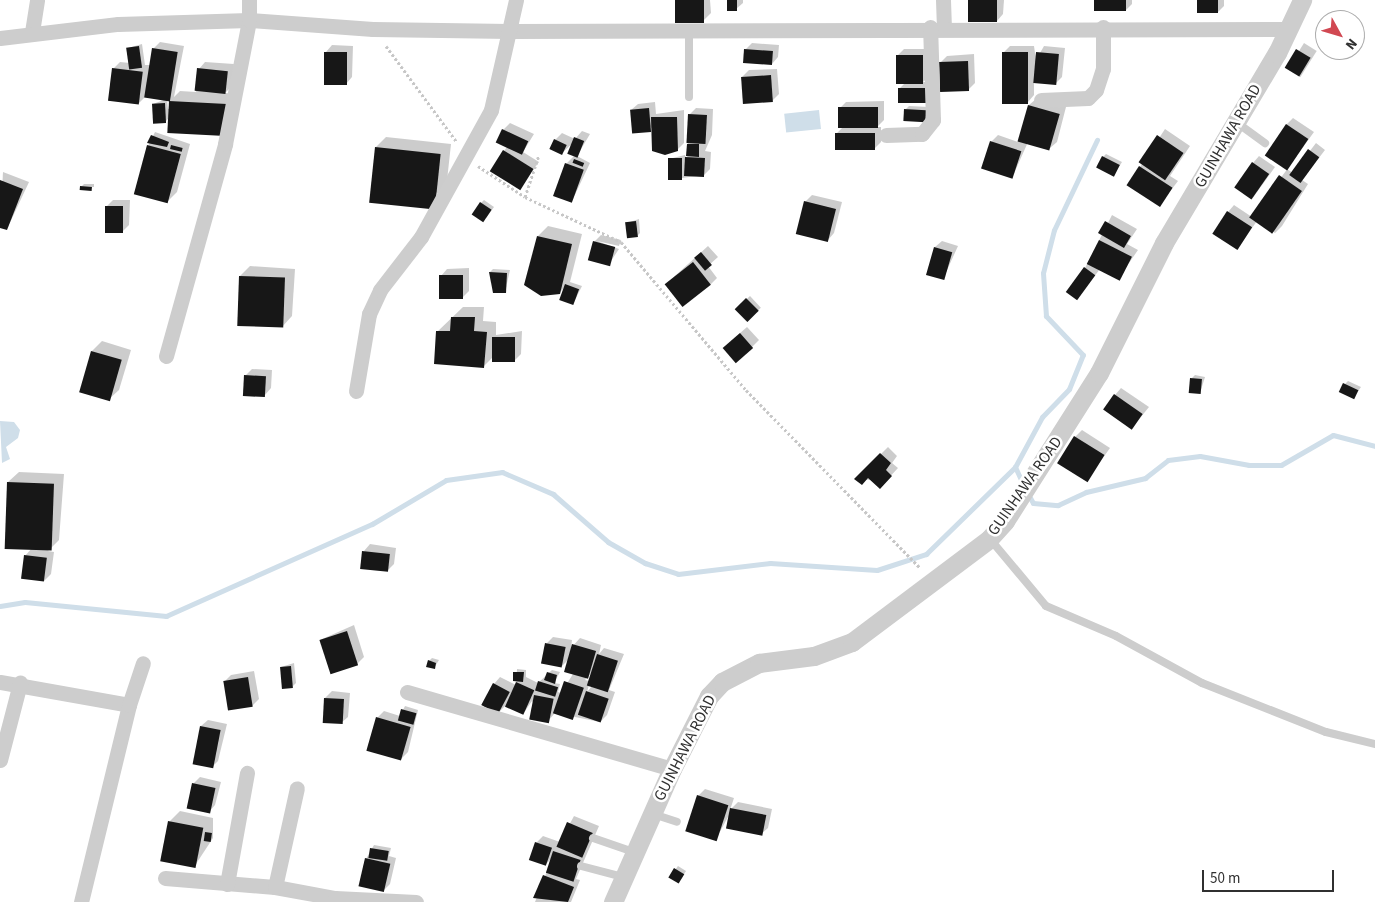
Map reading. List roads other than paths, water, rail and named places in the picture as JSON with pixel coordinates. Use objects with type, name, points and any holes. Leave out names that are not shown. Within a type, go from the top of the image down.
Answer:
[{"type":"street","points":[[32,32],[37,0]]},
{"type":"street","points":[[166,356],[225,144],[249,20],[249,0]]},
{"type":"street","points":[[356,391],[369,314],[380,290],[421,237],[467,158],[496,98],[512,30],[516,0]]},
{"type":"street","points":[[886,135],[922,134],[933,120],[937,27],[943,0]]},
{"type":"street","name":"GUINHAWA ROAD","points":[[613,902],[672,769],[709,696],[722,682],[759,663],[814,656],[852,642],[989,539],[1021,498],[1099,373],[1164,243],[1289,29],[1302,0]]},
{"type":"street","points":[[0,38],[32,32],[249,20],[374,29],[690,32],[937,27],[1289,29]]},
{"type":"street","points":[[1041,100],[1088,98],[1096,90],[1103,69],[1103,27]]},
{"type":"street","points":[[80,902],[129,705],[143,664]]},
{"type":"street","points":[[0,682],[20,683],[129,705]]},
{"type":"street","points":[[0,760],[20,683]]},
{"type":"street","points":[[407,692],[672,769]]},
{"type":"street","points":[[227,884],[247,772]]},
{"type":"street","points":[[275,887],[297,788]]},
{"type":"street","points":[[164,878],[275,887],[335,898],[416,902]]},
{"type":"lane","points":[[689,97],[690,32]]},
{"type":"lane","points":[[1236,122],[1264,143]]},
{"type":"lane","points":[[989,539],[1046,606],[1116,636],[1210,687],[1326,732],[1375,744]]},
{"type":"lane","points":[[651,813],[677,822]]},
{"type":"lane","points":[[593,838],[634,852]]},
{"type":"lane","points":[[581,866],[623,877]]},
{"type":"waterway","points":[[1023,484],[1015,467],[1042,417],[1069,389],[1083,355],[1046,316],[1043,273],[1054,230],[1097,140]]},
{"type":"waterway","points":[[1028,494],[1033,503],[1058,505],[1086,492],[1145,478],[1168,460],[1200,456],[1249,465],[1281,465],[1333,435],[1375,446]]},
{"type":"waterway","points":[[0,606],[25,602],[166,616],[372,524],[446,480],[502,472],[553,494],[608,542],[645,563],[678,574],[770,563],[877,570],[926,554],[1015,467]]}]
